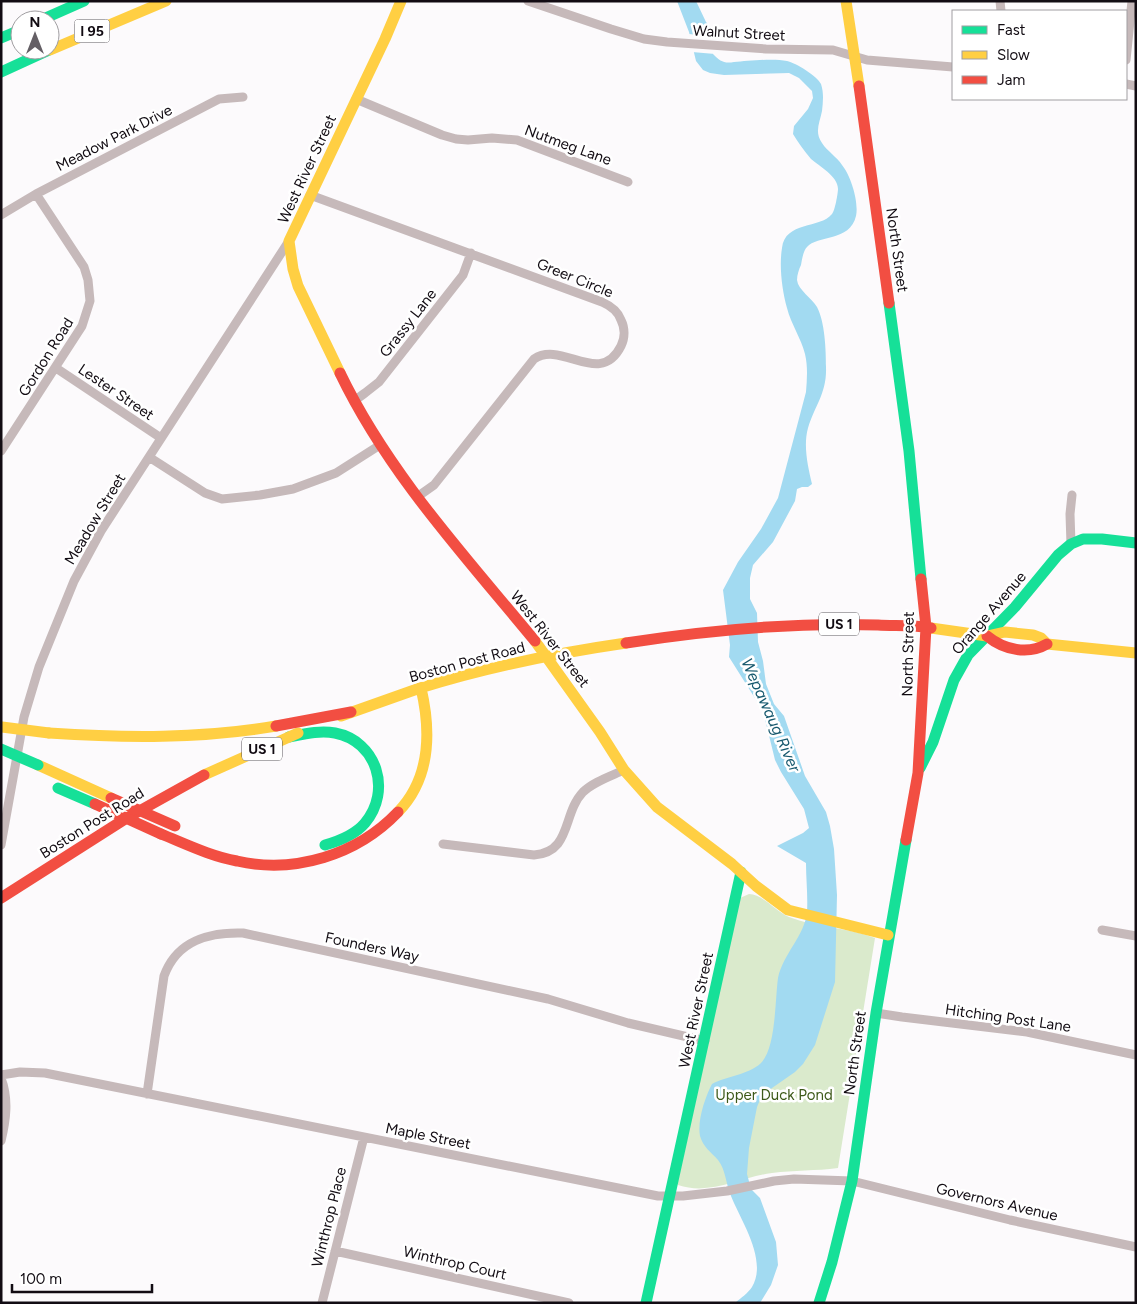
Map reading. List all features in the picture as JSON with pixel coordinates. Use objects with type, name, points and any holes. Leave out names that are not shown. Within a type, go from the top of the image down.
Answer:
[{"type":"main road","name":"I 95","points":[[60,12],[84,1]]},
{"type":"main road","name":"I 95","points":[[60,46],[166,1]]},
{"type":"main road","name":"West River Street","points":[[401,1],[385,39],[289,241],[298,286],[354,401],[380,445],[417,497],[547,656],[624,770],[657,807],[741,872],[646,1303]]},
{"type":"main road","name":"North Street","points":[[819,1303],[832,1262],[852,1181],[888,935],[918,773],[926,627],[910,451],[846,1]]},
{"type":"main road","name":"I 95","points":[[1,72],[28,60]]},
{"type":"main road","points":[[1071,544],[1088,538],[1136,543]]},
{"type":"main road","name":"Orange Avenue","points":[[918,773],[933,742],[954,680],[968,655],[1015,607],[1058,555],[1071,544]]},
{"type":"main road","name":"Boston Post Road","points":[[1,898],[108,829],[166,795],[196,779],[289,737],[351,712],[421,688],[547,656],[622,643],[720,631],[838,624],[926,627],[987,636],[1005,632],[1033,635],[1041,638],[1046,644],[1136,653]]},
{"type":"main road","points":[[45,782],[160,834],[229,860],[279,866],[312,862],[361,842],[397,814],[414,791],[426,760],[428,729],[421,688]]},
{"type":"main road","points":[[1,727],[49,733],[118,737],[190,735],[265,728],[351,712]]},
{"type":"main road","points":[[216,843],[254,853],[279,854],[319,848],[342,838],[364,824],[372,814],[377,805],[380,783],[374,761],[364,748],[350,738],[330,732],[289,737]]},
{"type":"main road","points":[[1,749],[188,832]]},
{"type":"main road","points":[[1,762],[28,774]]},
{"type":"main road","points":[[741,872],[788,910],[888,935]]},
{"type":"street","name":"Walnut Street","points":[[528,1],[644,39],[766,49],[833,50],[867,60],[952,67]]},
{"type":"street","points":[[1127,50],[1132,1]]},
{"type":"street","name":"Meadow Park Drive","points":[[1,215],[36,194],[218,99],[243,97]]},
{"type":"street","name":"Nutmeg Lane","points":[[356,99],[442,136],[456,140],[492,138],[517,140],[628,182]]},
{"type":"street","name":"Gordon Road","points":[[1,452],[82,326],[88,310],[90,291],[84,267],[36,194]]},
{"type":"street","name":"Greer Circle","points":[[310,195],[608,304],[616,312],[622,323],[623,343],[611,359],[595,364],[553,354],[541,355],[534,359],[434,485],[417,497]]},
{"type":"street","name":"Meadow Street","points":[[1,845],[24,717],[46,649],[74,581],[91,547],[289,241]]},
{"type":"street","name":"Grassy Lane","points":[[354,401],[379,382],[464,275],[471,254]]},
{"type":"street","name":"Lester Street","points":[[56,368],[161,438]]},
{"type":"street","points":[[149,457],[213,496],[222,499],[294,489],[336,473],[380,445]]},
{"type":"street","points":[[1071,544],[1070,514],[1072,495]]},
{"type":"street","points":[[443,844],[534,856],[552,851],[560,842],[578,799],[584,791],[624,770]]},
{"type":"street","points":[[1102,930],[1136,936]]},
{"type":"street","name":"Founders Way","points":[[147,1094],[164,976],[167,968],[179,952],[195,940],[224,932],[243,933],[548,998],[628,1022],[705,1041]]},
{"type":"street","name":"Hitching Post Lane","points":[[876,1013],[902,1018],[1027,1032],[1136,1055]]},
{"type":"street","name":"Maple Street","points":[[1,1077],[20,1072],[46,1073],[638,1192],[670,1196],[727,1191],[794,1179],[852,1181]]},
{"type":"street","points":[[1,1077],[6,1104],[1,1141]]},
{"type":"street","name":"Winthrop Place","points":[[322,1303],[364,1137]]},
{"type":"street","name":"Governors Avenue","points":[[852,1181],[1010,1220],[1136,1247]]},
{"type":"street","name":"Winthrop Court","points":[[335,1250],[569,1303]]},
{"type":"green space","name":"Upper Duck Pond","points":[[749,894],[760,897],[779,911],[799,921],[865,934],[875,938],[838,1168],[772,1173],[725,1185],[690,1188],[678,1185],[678,1181],[740,898]]},
{"type":"water","name":"Wepawaug River","points":[[677,1],[696,1],[706,22],[715,32],[713,54],[720,60],[727,63],[768,60],[787,61],[806,70],[819,81],[822,87],[823,98],[818,135],[824,146],[845,170],[854,189],[857,210],[853,224],[847,230],[833,237],[812,243],[806,249],[803,256],[797,280],[800,287],[815,304],[820,313],[826,353],[825,384],[808,428],[806,442],[812,484],[808,487],[797,489],[795,501],[773,542],[753,565],[750,578],[750,599],[757,613],[758,642],[766,684],[774,704],[784,716],[805,776],[826,812],[834,849],[837,895],[835,982],[815,1045],[803,1064],[795,1072],[762,1095],[757,1107],[749,1148],[747,1174],[751,1189],[760,1198],[776,1242],[778,1265],[771,1285],[760,1303],[735,1303],[752,1287],[757,1265],[755,1253],[729,1192],[721,1164],[701,1140],[699,1130],[704,1102],[712,1084],[756,1067],[766,1056],[770,1046],[778,978],[784,961],[802,929],[807,912],[806,863],[777,846],[809,828],[804,809],[775,760],[763,711],[729,657],[730,645],[723,590],[778,498],[806,392],[807,368],[805,354],[789,314],[784,294],[781,270],[782,248],[789,233],[827,219],[832,214],[838,189],[832,176],[811,159],[793,134],[794,126],[808,109],[813,98],[812,91],[799,78],[789,73],[724,75],[703,70],[696,61],[689,32]]},
{"type":"pier","points":[[689,34],[718,37],[715,54],[692,52]]},
{"type":"traffic: fast","points":[[60,12],[84,1]]},
{"type":"traffic: fast","points":[[1,38],[10,34]]},
{"type":"traffic: fast","points":[[1,72],[27,60]]},
{"type":"traffic: fast","points":[[889,303],[909,451],[921,579]]},
{"type":"traffic: fast","points":[[920,768],[933,742],[954,680],[968,655],[1015,607],[1058,555],[1071,544],[1083,539],[1136,543]]},
{"type":"traffic: fast","points":[[289,737],[324,732],[335,733],[349,738],[361,746],[370,757],[376,769],[378,797],[365,823],[352,834],[325,845]]},
{"type":"traffic: fast","points":[[1,749],[38,765]]},
{"type":"traffic: fast","points":[[58,788],[95,804]]},
{"type":"traffic: fast","points":[[819,1303],[832,1262],[852,1181],[876,1013],[906,840]]},
{"type":"traffic: fast","points":[[646,1303],[741,872]]},
{"type":"traffic: slow","points":[[60,46],[166,1]]},
{"type":"traffic: slow","points":[[340,373],[298,286],[293,269],[289,241],[385,39],[401,1]]},
{"type":"traffic: slow","points":[[846,1],[859,86]]},
{"type":"traffic: slow","points":[[931,628],[987,636],[1005,632],[1033,635],[1041,638],[1047,644],[1136,653]]},
{"type":"traffic: slow","points":[[535,641],[600,732],[624,770],[657,807],[732,864],[756,886],[788,910],[888,935]]},
{"type":"traffic: slow","points":[[341,716],[420,688],[496,667],[574,651],[626,643]]},
{"type":"traffic: slow","points":[[398,812],[409,799],[417,784],[426,753],[426,721],[421,688]]},
{"type":"traffic: slow","points":[[49,733],[163,736],[220,733],[276,726]]},
{"type":"traffic: slow","points":[[2,727],[49,733]]},
{"type":"traffic: slow","points":[[204,775],[298,733]]},
{"type":"traffic: slow","points":[[38,765],[111,798]]},
{"type":"traffic: jam","points":[[859,86],[889,303]]},
{"type":"traffic: jam","points":[[340,373],[359,410],[404,479],[429,513],[535,641]]},
{"type":"traffic: jam","points":[[906,840],[918,773],[926,627],[921,579]]},
{"type":"traffic: jam","points":[[626,643],[689,634],[783,626],[846,624],[931,628]]},
{"type":"traffic: jam","points":[[987,636],[1008,648],[1024,650],[1047,644]]},
{"type":"traffic: jam","points":[[276,726],[351,712]]},
{"type":"traffic: jam","points":[[1,898],[125,819],[204,775]]},
{"type":"traffic: jam","points":[[111,798],[175,826]]},
{"type":"traffic: jam","points":[[95,804],[161,834]]},
{"type":"traffic: jam","points":[[161,834],[227,859],[259,864],[303,863],[324,858],[364,840],[398,812]]}]
